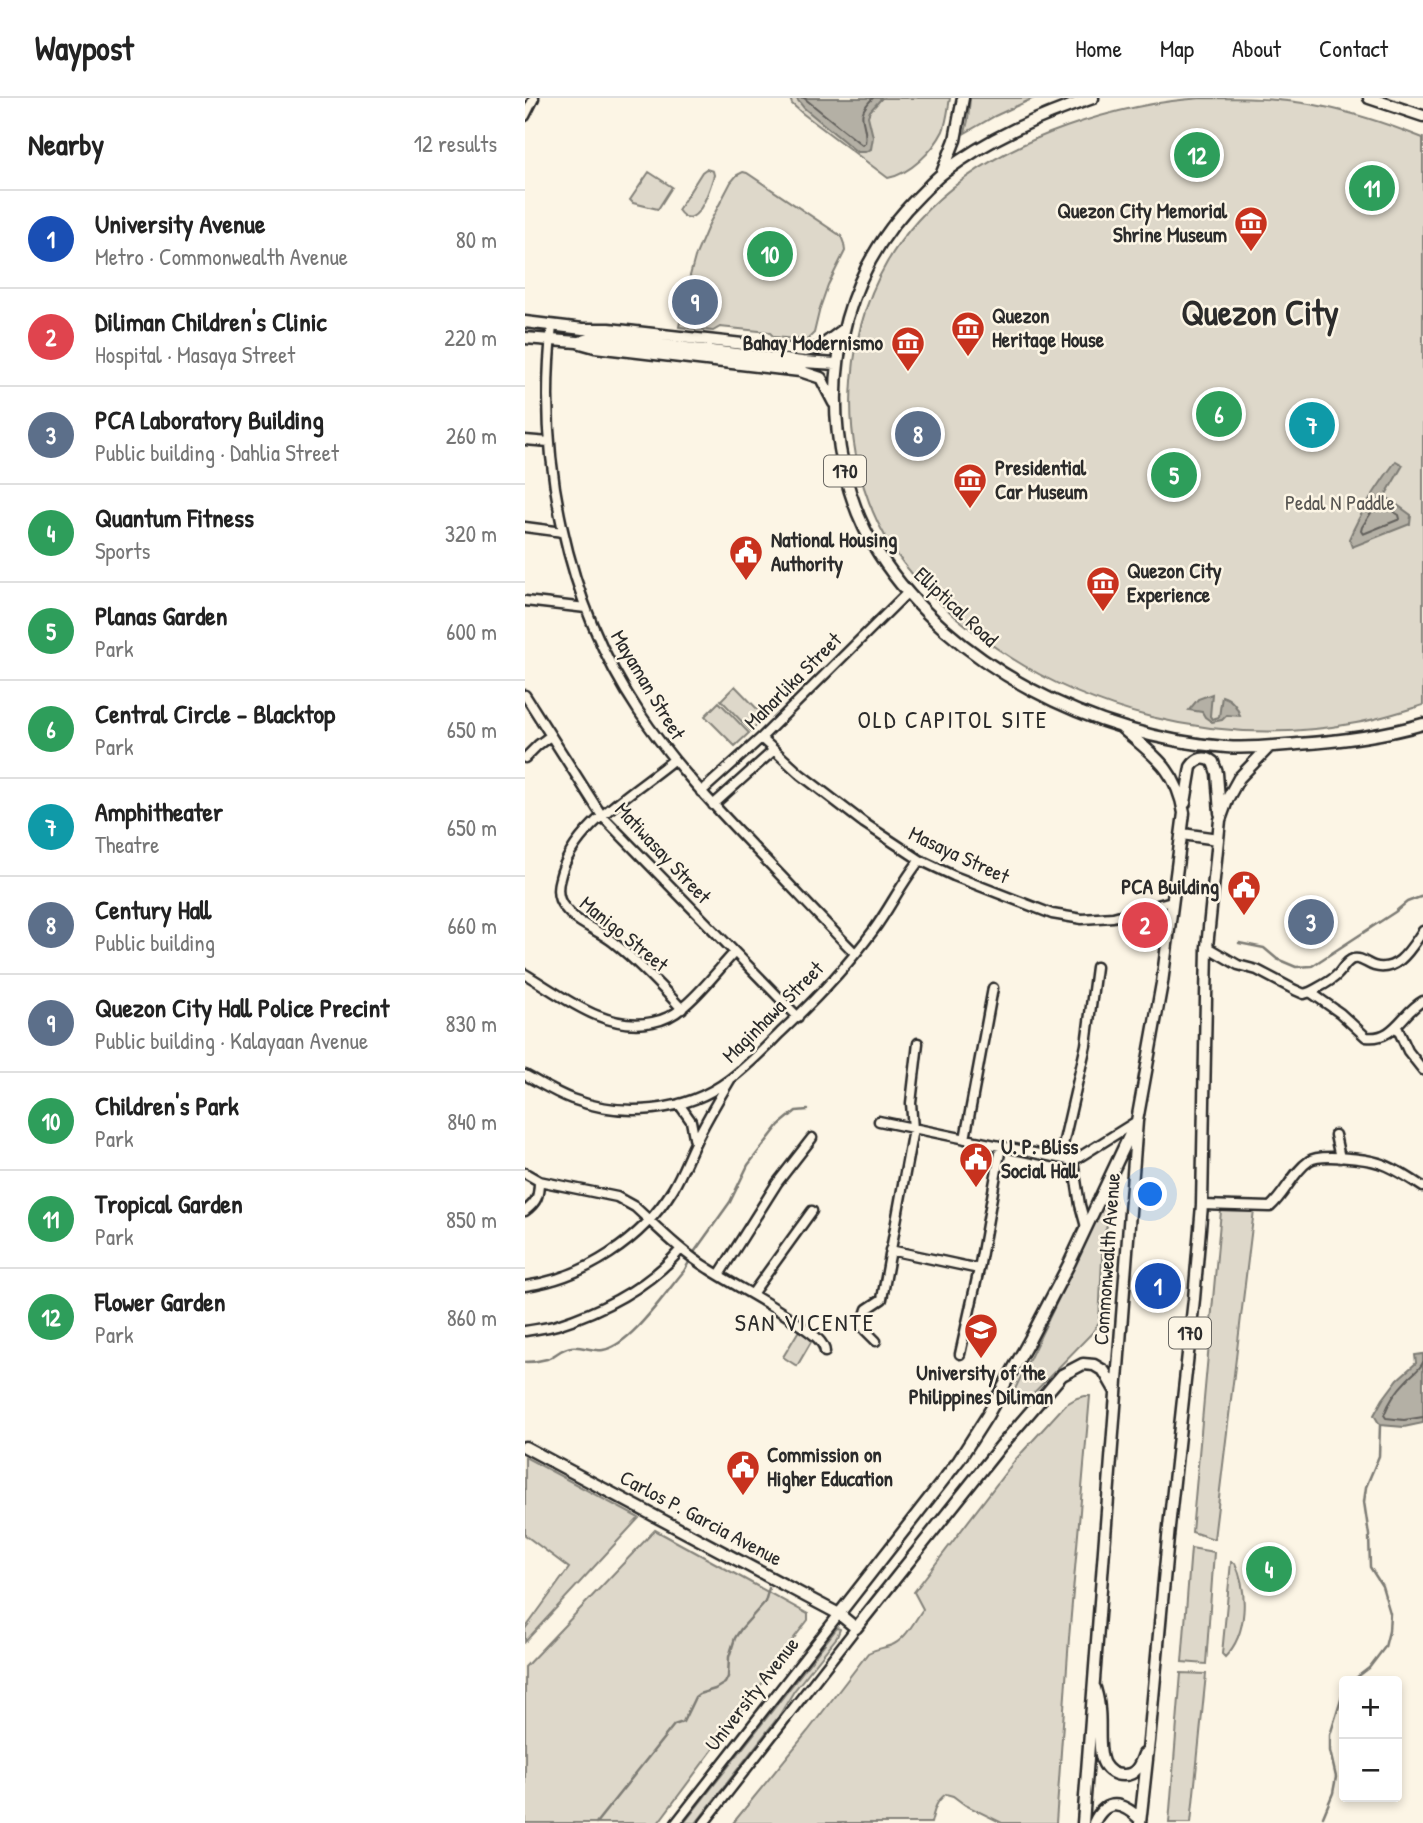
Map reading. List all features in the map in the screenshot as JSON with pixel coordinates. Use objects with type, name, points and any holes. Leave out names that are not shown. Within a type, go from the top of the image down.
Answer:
[{"type":"main road","points":[[942,173],[958,131],[963,98]]},
{"type":"main road","points":[[1073,98],[1093,98]]},
{"type":"main road","name":"Elliptical Road","points":[[1093,98],[1014,129],[942,173],[908,206],[882,241],[860,281],[843,330],[837,364],[836,407],[842,459],[856,512],[879,555],[908,592],[961,642],[1005,674],[1056,702],[1119,726],[1186,743],[1232,747],[1361,738],[1423,723]]},
{"type":"main road","points":[[1369,98],[1423,116]]},
{"type":"main road","points":[[525,323],[617,330],[806,357],[837,364]]},
{"type":"main road","points":[[583,329],[596,337]]},
{"type":"main road","points":[[580,342],[596,337],[806,357],[843,330]]},
{"type":"main road","points":[[525,338],[580,342],[595,348],[800,371],[821,378],[836,407]]},
{"type":"main road","name":"Commonwealth Avenue","points":[[1083,1823],[1137,1121],[1162,983],[1184,813],[1176,783],[1160,762],[1119,726]]},
{"type":"main road","name":"170","points":[[1140,1821],[1202,1205],[1207,947],[1220,820],[1239,778],[1270,746]]},
{"type":"main road","points":[[1184,813],[1191,767],[1194,762],[1206,758],[1213,762],[1217,773],[1220,820]]},
{"type":"main road","points":[[1182,834],[1218,839]]},
{"type":"main road","name":"University Avenue","points":[[839,1614],[977,1433],[1029,1341],[1137,1121]]},
{"type":"main road","name":"University Avenue","points":[[856,1628],[1000,1447],[1062,1374],[1083,1364],[1094,1365],[1104,1371],[1116,1392]]},
{"type":"main road","name":"Carlos P. Garcia Avenue","points":[[525,1447],[839,1614],[856,1628]]},
{"type":"main road","points":[[1093,1679],[1099,1707],[1101,1755],[1107,1768],[1122,1775],[1133,1773],[1140,1764],[1149,1741]]},
{"type":"main road","points":[[1094,1823],[1101,1810],[1111,1805],[1128,1808],[1140,1821]]},
{"type":"street","points":[[525,116],[534,98]]},
{"type":"street","name":"Mayaman Street","points":[[552,326],[548,392],[549,442],[563,532],[586,608],[619,679],[673,760],[855,953]]},
{"type":"street","points":[[525,440],[549,442]]},
{"type":"street","points":[[525,527],[563,532]]},
{"type":"street","name":"Maharlika Street","points":[[701,792],[761,738],[908,592]]},
{"type":"street","points":[[525,601],[586,608]]},
{"type":"street","name":"Matiwasay Street","points":[[525,695],[602,816],[798,1017]]},
{"type":"street","points":[[525,758],[550,736]]},
{"type":"street","name":"Masaya Street","points":[[761,738],[847,811],[920,860],[954,876],[1052,914],[1082,919],[1105,919],[1172,901]]},
{"type":"street","name":"Maharlika Street","points":[[713,805],[774,751]]},
{"type":"street","name":"Manigo Street","points":[[673,760],[585,832],[566,861],[558,886],[559,898],[564,908],[628,954],[682,1009]]},
{"type":"street","name":"Maginhawa Street","points":[[525,1075],[557,1093],[596,1106],[637,1110],[679,1104],[701,1096],[730,1079],[798,1017],[874,930],[920,860]]},
{"type":"street","points":[[1207,947],[1238,965],[1266,974],[1300,993],[1310,992],[1332,979],[1353,959],[1384,968],[1402,959],[1423,931]]},
{"type":"street","points":[[525,974],[594,1015],[620,1024],[639,1024],[656,1021],[682,1009],[734,953]]},
{"type":"street","points":[[1060,1158],[1086,1045],[1096,967]]},
{"type":"street","points":[[965,1139],[993,988]]},
{"type":"street","points":[[1310,992],[1340,1013],[1366,1038],[1377,1037],[1397,1027],[1415,1005],[1423,1001]]},
{"type":"street","points":[[1397,1027],[1408,1051],[1423,1070]]},
{"type":"street","points":[[876,1340],[862,1325],[867,1309],[881,1299],[913,1129],[911,1103],[918,1043]]},
{"type":"street","points":[[525,1286],[566,1276],[587,1267],[628,1239],[649,1220],[672,1191],[695,1142],[730,1079]]},
{"type":"street","points":[[679,1104],[691,1121],[695,1142]]},
{"type":"street","points":[[879,1121],[1073,1161],[1137,1121]]},
{"type":"street","points":[[1335,1135],[1340,1158]]},
{"type":"street","points":[[719,1275],[777,1183],[812,1138]]},
{"type":"street","points":[[960,1354],[979,1269],[1000,1147]]},
{"type":"street","points":[[1202,1205],[1270,1207],[1315,1157],[1380,1163],[1423,1187]]},
{"type":"street","points":[[1073,1161],[1086,1227]]},
{"type":"street","points":[[525,1173],[539,1181],[617,1197],[630,1203],[681,1249],[797,1323],[825,1346],[825,1352]]},
{"type":"street","points":[[525,1211],[533,1205],[538,1196],[539,1181]]},
{"type":"street","points":[[752,1294],[812,1211]]},
{"type":"street","points":[[525,1331],[555,1326],[601,1310],[652,1277],[681,1249]]},
{"type":"street","points":[[890,1250],[979,1269]]},
{"type":"street","name":"University Avenue","points":[[676,1823],[839,1614]]},
{"type":"street","name":"University Avenue","points":[[703,1823],[856,1628]]},
{"type":"green space","points":[[790,98],[950,98],[939,139],[912,167],[888,178],[802,113],[792,104]]},
{"type":"green space","points":[[970,98],[1034,98],[965,133]]},
{"type":"green space","points":[[1202,98],[1245,98],[1315,105],[1370,119],[1423,138],[1423,705],[1356,723],[1305,730],[1253,731],[1202,727],[1151,717],[1102,702],[1055,682],[1010,657],[954,616],[906,567],[886,538],[871,506],[859,471],[851,417],[852,381],[859,334],[873,292],[892,254],[918,220],[948,191],[984,166],[1023,145],[1100,116],[1150,104]]},
{"type":"green space","points":[[706,169],[713,171],[714,175],[706,199],[696,214],[685,216],[678,210]]},
{"type":"green space","points":[[649,172],[672,187],[658,209],[630,200]]},
{"type":"green space","points":[[743,172],[841,236],[845,251],[828,285],[814,333],[807,340],[774,337],[769,332],[720,327],[713,331],[679,327],[695,257],[731,182]]},
{"type":"green space","points":[[735,686],[765,717],[751,731],[721,700]]},
{"type":"green space","points":[[719,702],[749,733],[735,746],[705,716]]},
{"type":"green space","points":[[1107,1198],[1115,1201],[1103,1238],[1099,1322],[1092,1333],[1024,1403],[1014,1391]]},
{"type":"green space","points":[[1254,1210],[1214,1539],[1192,1532],[1221,1211]]},
{"type":"green space","points":[[801,1327],[815,1335],[797,1366],[783,1357]]},
{"type":"green space","points":[[1090,1396],[1056,1823],[1002,1823],[946,1794],[937,1804],[931,1823],[733,1823],[868,1653],[894,1644],[907,1633],[923,1609],[914,1592],[1016,1459],[1065,1405]]},
{"type":"green space","points":[[525,1457],[639,1518],[525,1642],[525,1629],[569,1568],[525,1535]]},
{"type":"green space","points":[[655,1530],[808,1614],[808,1620],[658,1823],[525,1823],[525,1667]]},
{"type":"green space","points":[[1191,1548],[1214,1552],[1206,1664],[1182,1662]]},
{"type":"green space","points":[[1231,1562],[1235,1563],[1239,1574],[1244,1612],[1238,1637],[1225,1657],[1222,1654]]},
{"type":"green space","points":[[837,1628],[840,1629],[837,1637],[696,1823],[684,1823]]},
{"type":"green space","points":[[1181,1673],[1206,1674],[1191,1823],[1169,1823]]},
{"type":"water","points":[[796,98],[882,98],[868,116],[873,137],[871,149],[857,152],[804,108]]},
{"type":"water","name":"Pedal N Paddle","points":[[1396,461],[1403,465],[1385,496],[1411,515],[1410,524],[1352,547],[1349,539],[1359,518]]},
{"type":"water","points":[[1212,694],[1212,719],[1219,717],[1222,696],[1234,703],[1240,716],[1227,715],[1222,720],[1212,722],[1202,712],[1189,710],[1198,699]]},
{"type":"water","points":[[1423,1354],[1423,1423],[1404,1427],[1380,1425],[1374,1415],[1383,1399],[1398,1379],[1416,1363],[1415,1355]]},
{"type":"waterway","points":[[1239,943],[1264,948],[1277,959],[1296,967],[1312,966],[1407,902],[1423,896]]},
{"type":"waterway","points":[[695,1251],[730,1202],[748,1165],[779,1125],[796,1111],[808,1110]]},
{"type":"waterway","points":[[525,1362],[547,1359],[571,1347],[603,1350],[614,1346],[647,1317],[689,1262]]},
{"type":"waterway","points":[[1359,1676],[1369,1668],[1385,1647],[1389,1631],[1390,1613],[1382,1586],[1370,1567],[1364,1502],[1366,1487],[1379,1456],[1380,1425]]},
{"type":"waterway","points":[[596,1823],[674,1725],[683,1722],[695,1697],[725,1683],[735,1638],[765,1602],[769,1588]]},
{"type":"waterway","points":[[1323,1817],[1336,1777],[1330,1751],[1330,1735],[1339,1706]]},
{"type":"place","name":"Flower Garden","points":[[1197,155]]},
{"type":"place","name":"Tropical Garden","points":[[1372,188]]},
{"type":"place","name":"Quezon City Memorial Shrine Museum","points":[[1251,253]]},
{"type":"place","name":"Children's Park","points":[[770,254]]},
{"type":"place","name":"Quezon City Hall Police Precint","points":[[695,302]]},
{"type":"place","name":"Quezon Heritage House","points":[[968,358]]},
{"type":"place","name":"Bahay Modernismo","points":[[908,373]]},
{"type":"place","name":"Central Circle - Blacktop","points":[[1219,414]]},
{"type":"place","name":"Amphitheater","points":[[1312,425]]},
{"type":"place","name":"Century Hall","points":[[918,434]]},
{"type":"place","name":"Planas Garden","points":[[1174,475]]},
{"type":"place","name":"Presidential Car Museum","points":[[970,510]]},
{"type":"place","name":"National Housing Authority","points":[[746,582]]},
{"type":"place","name":"Quezon City Experience","points":[[1103,613]]},
{"type":"place","name":"PCA Building","points":[[1244,917]]},
{"type":"place","name":"PCA Laboratory Building","points":[[1311,922]]},
{"type":"place","name":"Diliman Children's Clinic","points":[[1145,925]]},
{"type":"place","name":"U. P. Bliss Social Hall","points":[[976,1189]]},
{"type":"place","name":"University Avenue","points":[[1158,1286]]},
{"type":"place","name":"University of the Philippines Diliman","points":[[981,1360]]},
{"type":"place","name":"Commission on Higher Education","points":[[743,1497]]},
{"type":"place","name":"Quantum Fitness","points":[[1269,1569]]},
{"type":"district","name":"Quezon City","points":[[1260,313]]},
{"type":"district","name":"OLD CAPITOL SITE","points":[[953,720]]},
{"type":"district","name":"SAN VICENTE","points":[[805,1323]]}]
